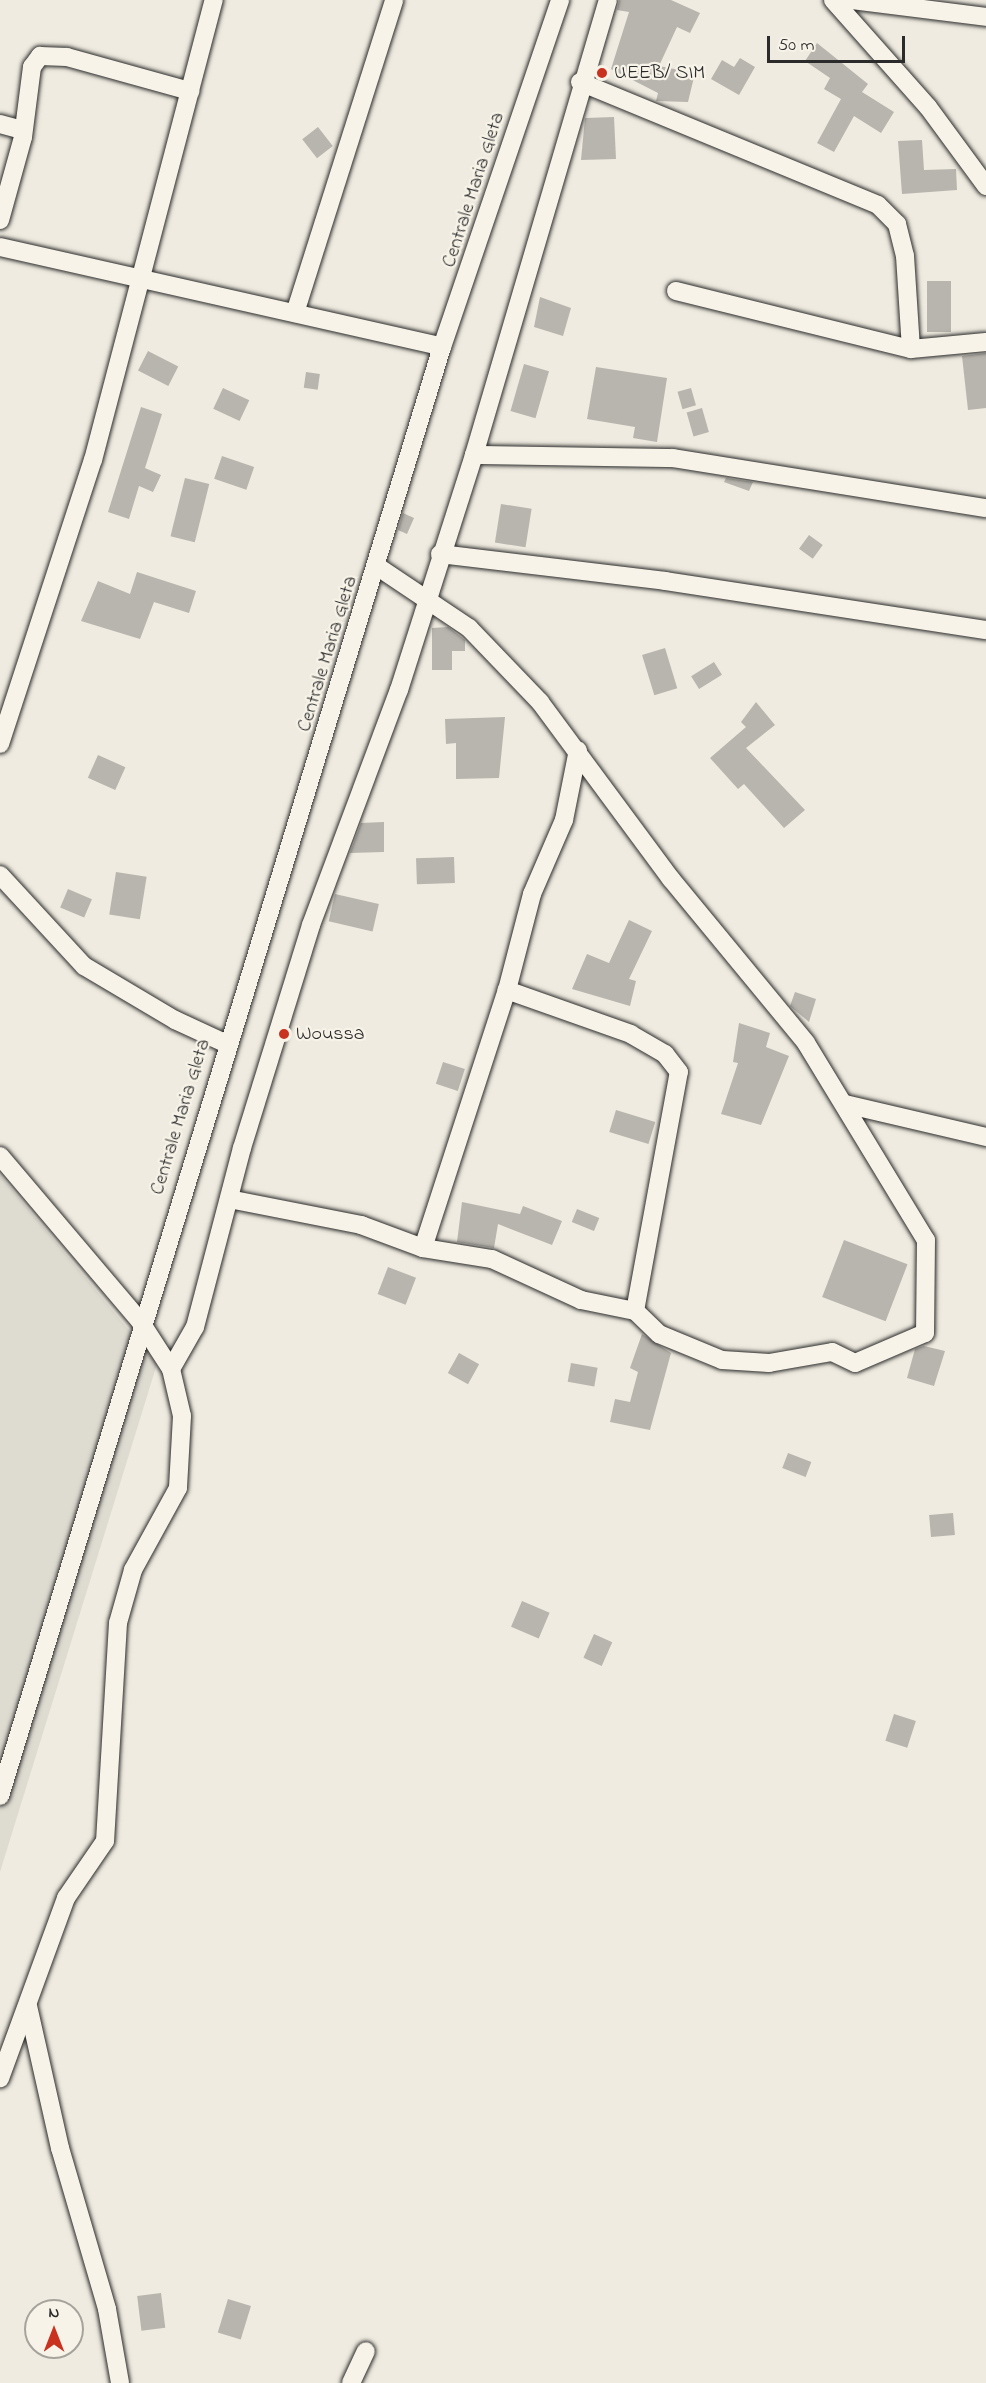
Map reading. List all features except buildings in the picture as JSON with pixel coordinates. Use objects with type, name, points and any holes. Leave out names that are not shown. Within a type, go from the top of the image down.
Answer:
[{"type":"street","points":[[0,744],[93,460],[214,0]]},
{"type":"street","points":[[295,313],[394,0]]},
{"type":"street","name":"Centrale Maria Gleta","points":[[0,1796],[140,1321],[378,567],[442,347],[476,259],[560,0]]},
{"type":"street","points":[[171,1369],[195,1327],[229,1199],[311,925],[399,690],[426,597],[474,455],[580,82],[608,0]]},
{"type":"street","points":[[834,0],[928,108],[986,186]]},
{"type":"street","points":[[852,0],[986,17]]},
{"type":"street","points":[[0,220],[22,130],[32,67],[40,56],[67,57],[190,91]]},
{"type":"street","points":[[580,82],[878,205],[897,224],[905,256],[911,349]]},
{"type":"street","points":[[0,124],[22,130]]},
{"type":"street","points":[[0,247],[442,347]]},
{"type":"street","points":[[676,291],[911,349],[986,342]]},
{"type":"street","points":[[474,455],[663,457],[986,507]]},
{"type":"street","points":[[440,554],[665,580],[986,630]]},
{"type":"street","points":[[229,1199],[361,1225],[423,1248],[492,1259],[581,1300],[635,1311],[666,1337],[746,1364],[821,1352],[855,1363],[925,1333],[926,1240],[806,1043],[671,879],[578,750],[504,660],[426,597],[378,567]]},
{"type":"street","points":[[423,1248],[507,990],[532,894],[564,820],[578,750]]},
{"type":"street","points":[[0,875],[84,966],[175,1020],[227,1044]]},
{"type":"street","points":[[507,990],[631,1034],[665,1054],[679,1072],[635,1311]]},
{"type":"street","points":[[845,1104],[986,1137]]},
{"type":"street","points":[[0,1156],[140,1321],[171,1369],[182,1416],[178,1488],[144,1546],[123,1599],[108,1832],[66,1898],[0,2078]]},
{"type":"street","points":[[28,2006],[60,2148],[107,2309],[120,2383]]},
{"type":"street","points":[[351,2383],[366,2351]]},
{"type":"shaded area","points":[[0,1175],[157,1364],[0,1872]]},
{"type":"place","name":"UEEB/ SIM","points":[[602,73]]},
{"type":"place","name":"Woussa","points":[[284,1034]]}]
